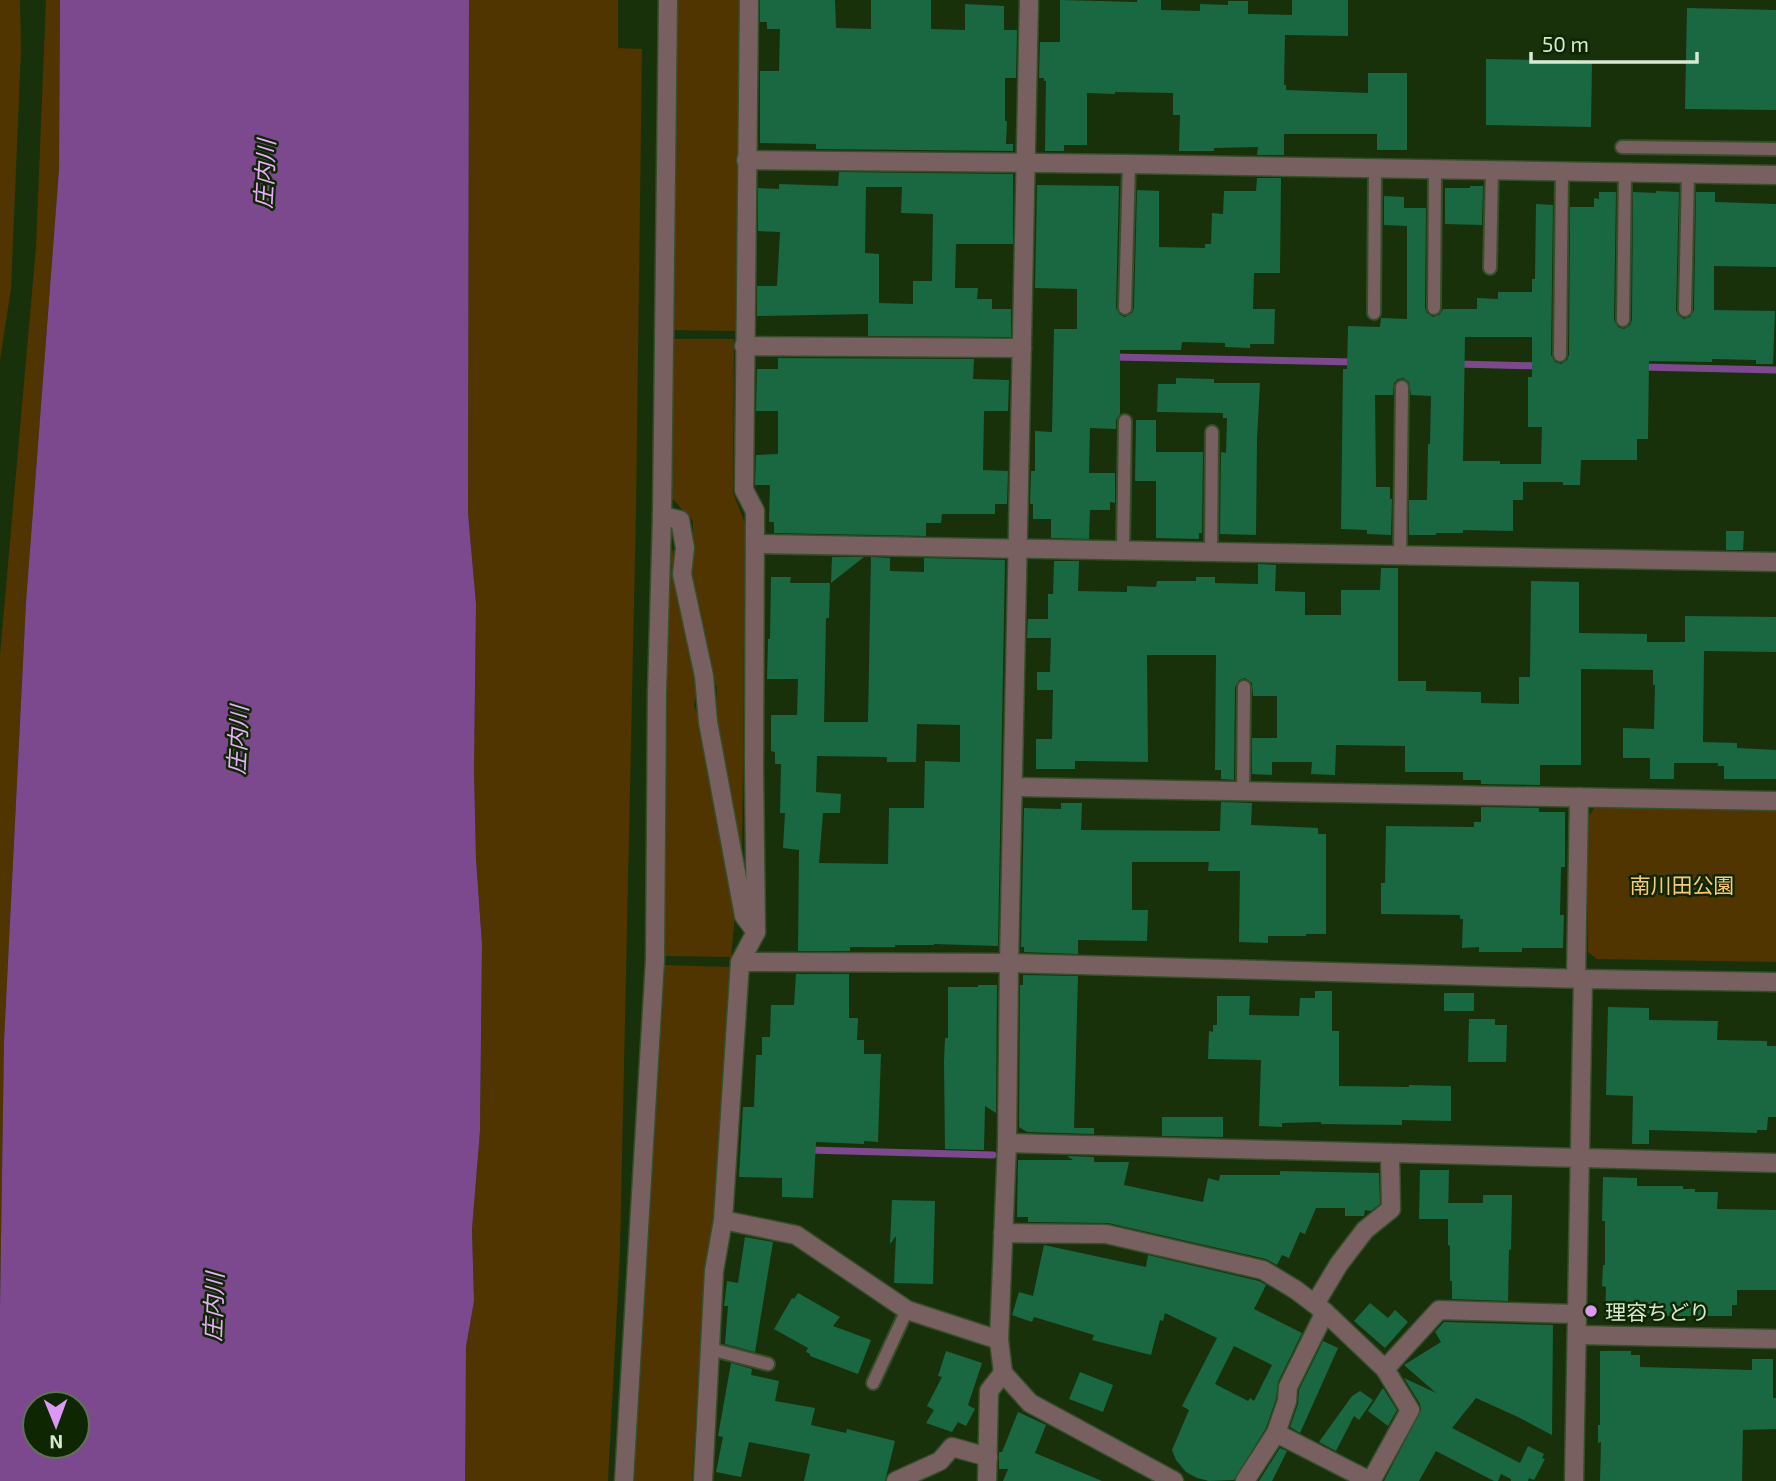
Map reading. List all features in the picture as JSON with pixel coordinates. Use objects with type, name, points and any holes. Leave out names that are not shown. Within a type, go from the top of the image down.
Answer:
[{"type":"street","points":[[624,1481],[655,960],[668,0]]},
{"type":"street","points":[[703,1481],[714,1271],[723,1220],[740,962],[756,932],[755,510],[744,490],[749,0]]},
{"type":"street","points":[[1029,0],[1007,1143],[999,1340],[1003,1373],[1030,1403],[1174,1481]]},
{"type":"street","points":[[746,160],[1776,175]]},
{"type":"street","points":[[744,346],[1021,348]]},
{"type":"street","points":[[662,516],[680,520],[685,548],[682,574],[704,676],[708,722],[744,916],[756,932]]},
{"type":"street","points":[[755,544],[1776,562]]},
{"type":"street","points":[[1013,787],[1776,801]]},
{"type":"street","points":[[1574,1481],[1580,1157],[1579,797]]},
{"type":"street","points":[[740,962],[1009,963],[1776,982]]},
{"type":"street","points":[[1007,1143],[1776,1163]]},
{"type":"street","points":[[1245,1481],[1276,1433],[1287,1401],[1288,1387],[1339,1264],[1365,1230],[1391,1209],[1390,1153]]},
{"type":"street","points":[[723,1220],[796,1235],[907,1310],[999,1340]]},
{"type":"street","points":[[1003,1233],[1106,1234],[1263,1270],[1320,1308],[1385,1369],[1410,1409],[1371,1481],[1276,1433]]},
{"type":"street","points":[[1385,1369],[1439,1310],[1577,1314]]},
{"type":"street","points":[[1577,1335],[1776,1339]]},
{"type":"street","points":[[987,1481],[989,1391],[1003,1373]]},
{"type":"street","points":[[896,1481],[940,1461],[951,1447],[988,1457]]},
{"type":"lane","points":[[1622,147],[1776,149]]},
{"type":"lane","points":[[1125,308],[1129,164]]},
{"type":"lane","points":[[1374,313],[1375,168]]},
{"type":"lane","points":[[1434,308],[1435,170]]},
{"type":"lane","points":[[1490,268],[1492,170]]},
{"type":"lane","points":[[1560,355],[1562,172]]},
{"type":"lane","points":[[1623,320],[1625,173]]},
{"type":"lane","points":[[1685,310],[1688,174]]},
{"type":"lane","points":[[1401,555],[1402,387]]},
{"type":"lane","points":[[1123,550],[1125,421]]},
{"type":"lane","points":[[1211,552],[1212,432]]},
{"type":"lane","points":[[1243,791],[1244,687]]},
{"type":"lane","points":[[873,1383],[907,1310]]},
{"type":"lane","points":[[710,1349],[768,1364]]},
{"type":"green space","points":[[0,0],[20,0],[21,50],[11,289],[0,360]]},
{"type":"green space","points":[[46,0],[60,0],[59,169],[26,602],[4,1041],[0,1306],[0,655],[36,247]]},
{"type":"green space","points":[[469,0],[618,0],[618,48],[642,49],[636,510],[620,1251],[608,1481],[463,1481],[466,1347],[474,1301],[472,1229],[480,1131],[482,944],[474,771],[476,604],[468,513]]},
{"type":"green space","points":[[674,0],[741,0],[735,331],[670,330]]},
{"type":"green space","points":[[670,339],[734,339],[733,493],[745,523],[742,871],[715,722],[717,687],[709,673],[690,574],[693,521],[669,495]]},
{"type":"green space","points":[[673,550],[698,678],[694,706],[704,727],[735,915],[731,957],[665,956],[669,551]]},
{"type":"green space","name":"南川田公園","points":[[1596,806],[1776,809],[1776,962],[1597,959],[1588,952],[1588,817]]},
{"type":"green space","points":[[665,965],[730,967],[714,1218],[705,1270],[692,1481],[634,1481]]},
{"type":"water","name":"庄内川","points":[[60,0],[469,0],[468,513],[476,604],[474,771],[482,944],[480,1131],[472,1229],[474,1301],[466,1347],[465,1481],[0,1481],[4,1041],[26,602],[59,169]]},
{"type":"building","points":[[760,0],[835,0],[836,28],[871,29],[871,0],[931,0],[931,29],[965,30],[965,4],[1004,6],[1004,30],[1017,30],[1016,78],[1005,78],[1006,144],[1013,144],[1013,151],[816,149],[816,144],[760,143],[760,71],[779,71],[780,29],[767,29],[767,22],[760,22]]},
{"type":"building","points":[[1060,0],[1161,0],[1161,10],[1200,11],[1200,4],[1228,5],[1228,1],[1248,1],[1248,14],[1292,15],[1292,0],[1348,0],[1348,36],[1285,35],[1284,85],[1286,90],[1368,93],[1368,73],[1407,73],[1407,150],[1377,150],[1377,134],[1284,134],[1284,155],[1257,155],[1258,147],[1179,151],[1180,115],[1173,115],[1173,93],[1115,92],[1087,93],[1087,145],[1064,145],[1064,151],[1045,151],[1046,81],[1039,78],[1040,42],[1060,42]]},
{"type":"building","points":[[1687,8],[1776,10],[1776,110],[1685,109]]},
{"type":"building","points":[[1486,59],[1592,61],[1591,127],[1486,125]]},
{"type":"building","points":[[839,172],[1013,174],[1013,244],[956,244],[955,288],[978,288],[977,299],[992,299],[992,309],[1011,309],[1011,337],[868,336],[868,314],[757,316],[757,286],[777,286],[780,232],[758,231],[758,188],[779,189],[779,184],[838,186]],"holes":[[[866,187],[902,187],[901,213],[933,214],[932,281],[913,281],[913,304],[879,303],[879,254],[865,253]]]},
{"type":"building","points":[[1257,178],[1281,178],[1280,273],[1254,273],[1253,309],[1275,309],[1274,344],[1250,344],[1250,348],[1225,347],[1225,343],[1182,342],[1181,350],[1120,350],[1120,414],[1116,420],[1116,429],[1090,428],[1089,473],[1115,473],[1115,503],[1110,502],[1110,510],[1090,510],[1089,539],[1051,538],[1051,519],[1033,519],[1033,504],[1030,504],[1031,471],[1035,471],[1035,431],[1052,432],[1054,329],[1077,329],[1077,289],[1035,288],[1037,185],[1119,186],[1116,308],[1120,315],[1125,317],[1132,313],[1134,308],[1137,190],[1159,191],[1159,247],[1205,248],[1205,244],[1211,244],[1212,213],[1223,214],[1224,191],[1256,191]]},
{"type":"building","points":[[1483,186],[1482,225],[1445,224],[1445,188]]},
{"type":"building","points":[[1599,192],[1616,192],[1614,320],[1618,327],[1624,329],[1632,320],[1633,192],[1679,192],[1676,310],[1684,319],[1690,317],[1694,310],[1696,192],[1715,192],[1715,202],[1776,204],[1776,267],[1714,266],[1714,310],[1775,311],[1773,364],[1756,364],[1756,360],[1649,361],[1648,439],[1637,439],[1637,460],[1581,460],[1580,485],[1563,485],[1563,482],[1523,482],[1523,500],[1513,500],[1513,531],[1463,530],[1463,533],[1436,535],[1409,535],[1409,500],[1427,500],[1431,396],[1411,395],[1409,382],[1403,378],[1398,379],[1394,383],[1393,395],[1375,395],[1376,487],[1390,487],[1391,535],[1367,534],[1367,530],[1341,529],[1343,369],[1347,369],[1348,326],[1380,327],[1381,318],[1407,319],[1407,226],[1384,225],[1384,196],[1404,197],[1404,208],[1426,208],[1425,308],[1433,317],[1439,315],[1443,309],[1477,309],[1477,298],[1498,299],[1498,292],[1532,292],[1532,279],[1535,279],[1536,204],[1553,205],[1551,355],[1555,362],[1561,364],[1569,355],[1570,207],[1594,207],[1594,198],[1599,199]],"holes":[[[1465,337],[1532,337],[1532,377],[1528,377],[1528,427],[1542,427],[1541,464],[1463,461]]]},
{"type":"building","points":[[778,358],[974,359],[973,379],[1009,380],[1008,411],[984,411],[983,470],[1008,471],[1007,504],[995,504],[995,514],[942,514],[941,523],[926,523],[926,536],[774,533],[774,522],[769,522],[770,485],[755,485],[756,455],[778,454],[778,411],[756,411],[757,369],[778,369]]},
{"type":"building","points":[[1176,378],[1214,379],[1214,383],[1260,383],[1256,535],[1220,534],[1221,452],[1226,453],[1227,418],[1223,418],[1223,413],[1157,412],[1158,384],[1176,384]]},
{"type":"building","points":[[1136,420],[1156,420],[1156,452],[1203,452],[1202,533],[1199,533],[1199,539],[1156,538],[1156,481],[1135,481]]},
{"type":"building","points":[[1726,531],[1744,531],[1743,550],[1726,550]]},
{"type":"building","points":[[832,557],[864,557],[831,583]]},
{"type":"building","points":[[871,557],[890,558],[890,571],[924,572],[924,558],[1005,560],[998,946],[934,944],[850,947],[850,951],[798,951],[799,850],[783,848],[785,813],[780,813],[781,764],[775,764],[775,752],[771,751],[771,715],[797,715],[798,679],[767,679],[771,577],[791,577],[790,583],[830,583],[829,618],[826,618],[824,722],[868,722]],"holes":[[[917,724],[960,725],[960,762],[925,761],[924,808],[889,808],[888,864],[819,863],[823,813],[840,813],[841,794],[816,792],[817,756],[887,757],[887,762],[916,762]]]},
{"type":"building","points":[[1054,561],[1079,561],[1078,591],[1127,592],[1127,586],[1156,587],[1157,581],[1196,581],[1196,577],[1215,577],[1215,583],[1258,584],[1258,564],[1276,565],[1275,591],[1305,592],[1305,615],[1341,615],[1341,590],[1380,590],[1381,568],[1398,568],[1398,681],[1426,681],[1426,691],[1481,692],[1481,703],[1519,704],[1519,677],[1530,677],[1531,581],[1579,582],[1579,633],[1647,634],[1647,642],[1685,642],[1685,616],[1776,617],[1776,652],[1704,651],[1703,742],[1737,743],[1737,748],[1776,750],[1776,779],[1724,779],[1724,766],[1718,766],[1718,763],[1674,763],[1674,779],[1650,779],[1650,758],[1623,758],[1623,728],[1654,729],[1653,670],[1581,669],[1581,765],[1540,765],[1540,785],[1481,784],[1481,780],[1463,780],[1463,772],[1405,772],[1405,746],[1336,745],[1335,775],[1311,774],[1312,762],[1272,762],[1272,775],[1252,774],[1252,738],[1277,738],[1277,696],[1253,696],[1252,683],[1245,678],[1239,680],[1235,687],[1234,780],[1221,779],[1221,770],[1215,770],[1216,655],[1147,655],[1148,762],[1075,761],[1075,769],[1036,769],[1036,739],[1052,739],[1053,690],[1037,690],[1037,672],[1050,672],[1051,638],[1027,638],[1028,619],[1048,619],[1048,594],[1053,594]]},
{"type":"building","points":[[1221,802],[1252,803],[1251,825],[1318,828],[1318,834],[1326,834],[1326,934],[1268,936],[1268,943],[1239,942],[1240,871],[1208,871],[1209,862],[1132,862],[1132,910],[1148,910],[1147,941],[1078,940],[1078,954],[1024,952],[1024,947],[1021,947],[1024,808],[1061,809],[1061,803],[1082,803],[1081,830],[1220,831]]},
{"type":"building","points":[[1481,807],[1539,808],[1539,812],[1565,812],[1565,867],[1561,867],[1560,915],[1564,915],[1563,948],[1479,952],[1479,947],[1462,948],[1463,919],[1460,919],[1460,915],[1381,914],[1381,883],[1385,883],[1386,826],[1474,827],[1474,822],[1481,822]]},
{"type":"building","points":[[796,974],[849,974],[849,1018],[858,1018],[857,1040],[864,1040],[864,1054],[881,1054],[878,1142],[816,1142],[813,1198],[782,1197],[782,1178],[739,1177],[743,1107],[754,1107],[756,1055],[762,1055],[762,1037],[770,1037],[771,1005],[794,1005]]},
{"type":"building","points":[[1023,975],[1078,976],[1074,1128],[1094,1128],[1094,1134],[1027,1132],[1019,1127],[1020,985],[1023,985]]},
{"type":"building","points":[[997,985],[996,1113],[985,1106],[984,1150],[945,1149],[944,1061],[945,1038],[948,1038],[948,987]]},
{"type":"building","points":[[1315,991],[1332,991],[1332,1031],[1339,1031],[1339,1086],[1451,1086],[1451,1121],[1402,1120],[1402,1125],[1321,1122],[1282,1123],[1282,1127],[1259,1126],[1261,1060],[1208,1059],[1209,1031],[1213,1032],[1213,1025],[1217,1025],[1217,996],[1250,996],[1249,1015],[1299,1016],[1300,998],[1315,998]]},
{"type":"building","points":[[1444,993],[1474,993],[1474,1011],[1444,1011]]},
{"type":"building","points":[[1608,1007],[1649,1008],[1649,1020],[1718,1021],[1717,1040],[1767,1041],[1767,1046],[1776,1046],[1776,1117],[1768,1117],[1767,1130],[1757,1130],[1757,1133],[1649,1130],[1649,1144],[1632,1144],[1633,1096],[1606,1095]]},
{"type":"building","points":[[1469,1019],[1495,1019],[1495,1025],[1507,1025],[1506,1062],[1468,1062]]},
{"type":"building","points":[[1162,1117],[1223,1117],[1223,1137],[1162,1136]]},
{"type":"building","points":[[1067,1156],[1094,1157],[1094,1162],[1129,1162],[1124,1185],[1203,1202],[1208,1178],[1219,1181],[1220,1175],[1280,1175],[1280,1171],[1379,1173],[1380,1204],[1371,1211],[1365,1210],[1364,1216],[1345,1216],[1345,1208],[1316,1208],[1305,1234],[1300,1232],[1289,1258],[1282,1255],[1277,1265],[1266,1259],[1108,1223],[1028,1222],[1028,1217],[1017,1217],[1018,1160],[1073,1160]]},
{"type":"building","points":[[1420,1170],[1449,1170],[1448,1219],[1419,1219]]},
{"type":"building","points":[[1603,1177],[1637,1178],[1637,1186],[1683,1186],[1683,1189],[1695,1189],[1695,1192],[1718,1192],[1717,1209],[1776,1210],[1776,1290],[1737,1290],[1737,1305],[1732,1305],[1732,1316],[1605,1316],[1606,1287],[1602,1286],[1605,1265]]},
{"type":"building","points":[[1483,1195],[1512,1195],[1508,1301],[1452,1299],[1448,1203],[1483,1203]]},
{"type":"building","points":[[892,1200],[935,1201],[933,1284],[894,1283],[896,1236],[890,1244]]},
{"type":"building","points":[[745,1237],[773,1242],[755,1352],[725,1344],[728,1306],[724,1306],[727,1281],[738,1283]]},
{"type":"building","points":[[1044,1245],[1146,1267],[1148,1255],[1259,1281],[1266,1285],[1254,1309],[1302,1333],[1278,1382],[1276,1399],[1266,1428],[1234,1480],[1209,1481],[1197,1478],[1186,1472],[1172,1450],[1189,1410],[1182,1406],[1217,1338],[1165,1313],[1163,1321],[1160,1320],[1151,1355],[1092,1340],[1094,1335],[1034,1317],[1032,1322],[1012,1315],[1019,1292],[1033,1296]],"holes":[[[1234,1346],[1272,1365],[1254,1401],[1250,1398],[1248,1401],[1215,1384]]]},
{"type":"building","points":[[798,1293],[840,1317],[833,1326],[871,1340],[858,1374],[810,1356],[806,1352],[808,1348],[774,1329],[792,1298]]},
{"type":"building","points":[[1370,1303],[1388,1318],[1395,1310],[1408,1322],[1385,1348],[1354,1321]]},
{"type":"building","points":[[1444,1322],[1553,1325],[1552,1435],[1476,1398],[1452,1428],[1520,1463],[1528,1446],[1544,1454],[1542,1458],[1545,1459],[1534,1480],[1529,1478],[1528,1481],[1511,1481],[1501,1474],[1498,1481],[1494,1481],[1436,1451],[1419,1481],[1384,1481],[1421,1410],[1404,1378],[1436,1393],[1404,1365],[1441,1342],[1435,1332]]},
{"type":"building","points":[[1323,1341],[1338,1348],[1300,1433],[1290,1427],[1298,1404],[1299,1390]]},
{"type":"building","points":[[946,1351],[982,1363],[968,1405],[975,1409],[966,1426],[958,1422],[952,1432],[926,1423],[934,1410],[927,1406],[942,1377],[938,1376]]},
{"type":"building","points":[[1600,1351],[1631,1351],[1631,1355],[1640,1355],[1640,1367],[1752,1370],[1752,1359],[1773,1359],[1776,1429],[1743,1430],[1742,1481],[1600,1481]]},
{"type":"building","points":[[731,1363],[752,1369],[751,1375],[779,1381],[775,1401],[815,1408],[811,1425],[846,1433],[847,1429],[895,1441],[885,1481],[804,1481],[810,1454],[749,1442],[741,1477],[716,1472],[723,1437],[718,1436]]},
{"type":"building","points":[[1080,1372],[1113,1385],[1103,1412],[1069,1399]]},
{"type":"building","points":[[1383,1388],[1397,1410],[1388,1426],[1368,1411]]},
{"type":"building","points":[[1360,1391],[1373,1400],[1359,1420],[1354,1416],[1336,1451],[1319,1442],[1352,1396]]},
{"type":"building","points":[[1018,1412],[1046,1425],[1035,1453],[1102,1481],[1003,1481],[1008,1469],[999,1469],[999,1452],[1002,1452]]},
{"type":"building","points":[[1280,1448],[1287,1451],[1272,1481],[1259,1481]]},
{"type":"waterway","points":[[1112,357],[1355,362]]},
{"type":"waterway","points":[[1458,364],[1541,366]]},
{"type":"waterway","points":[[1640,367],[1776,370]]},
{"type":"waterway","points":[[808,1150],[993,1155]]},
{"type":"place","name":"理容ちどり","points":[[1591,1311]]}]
